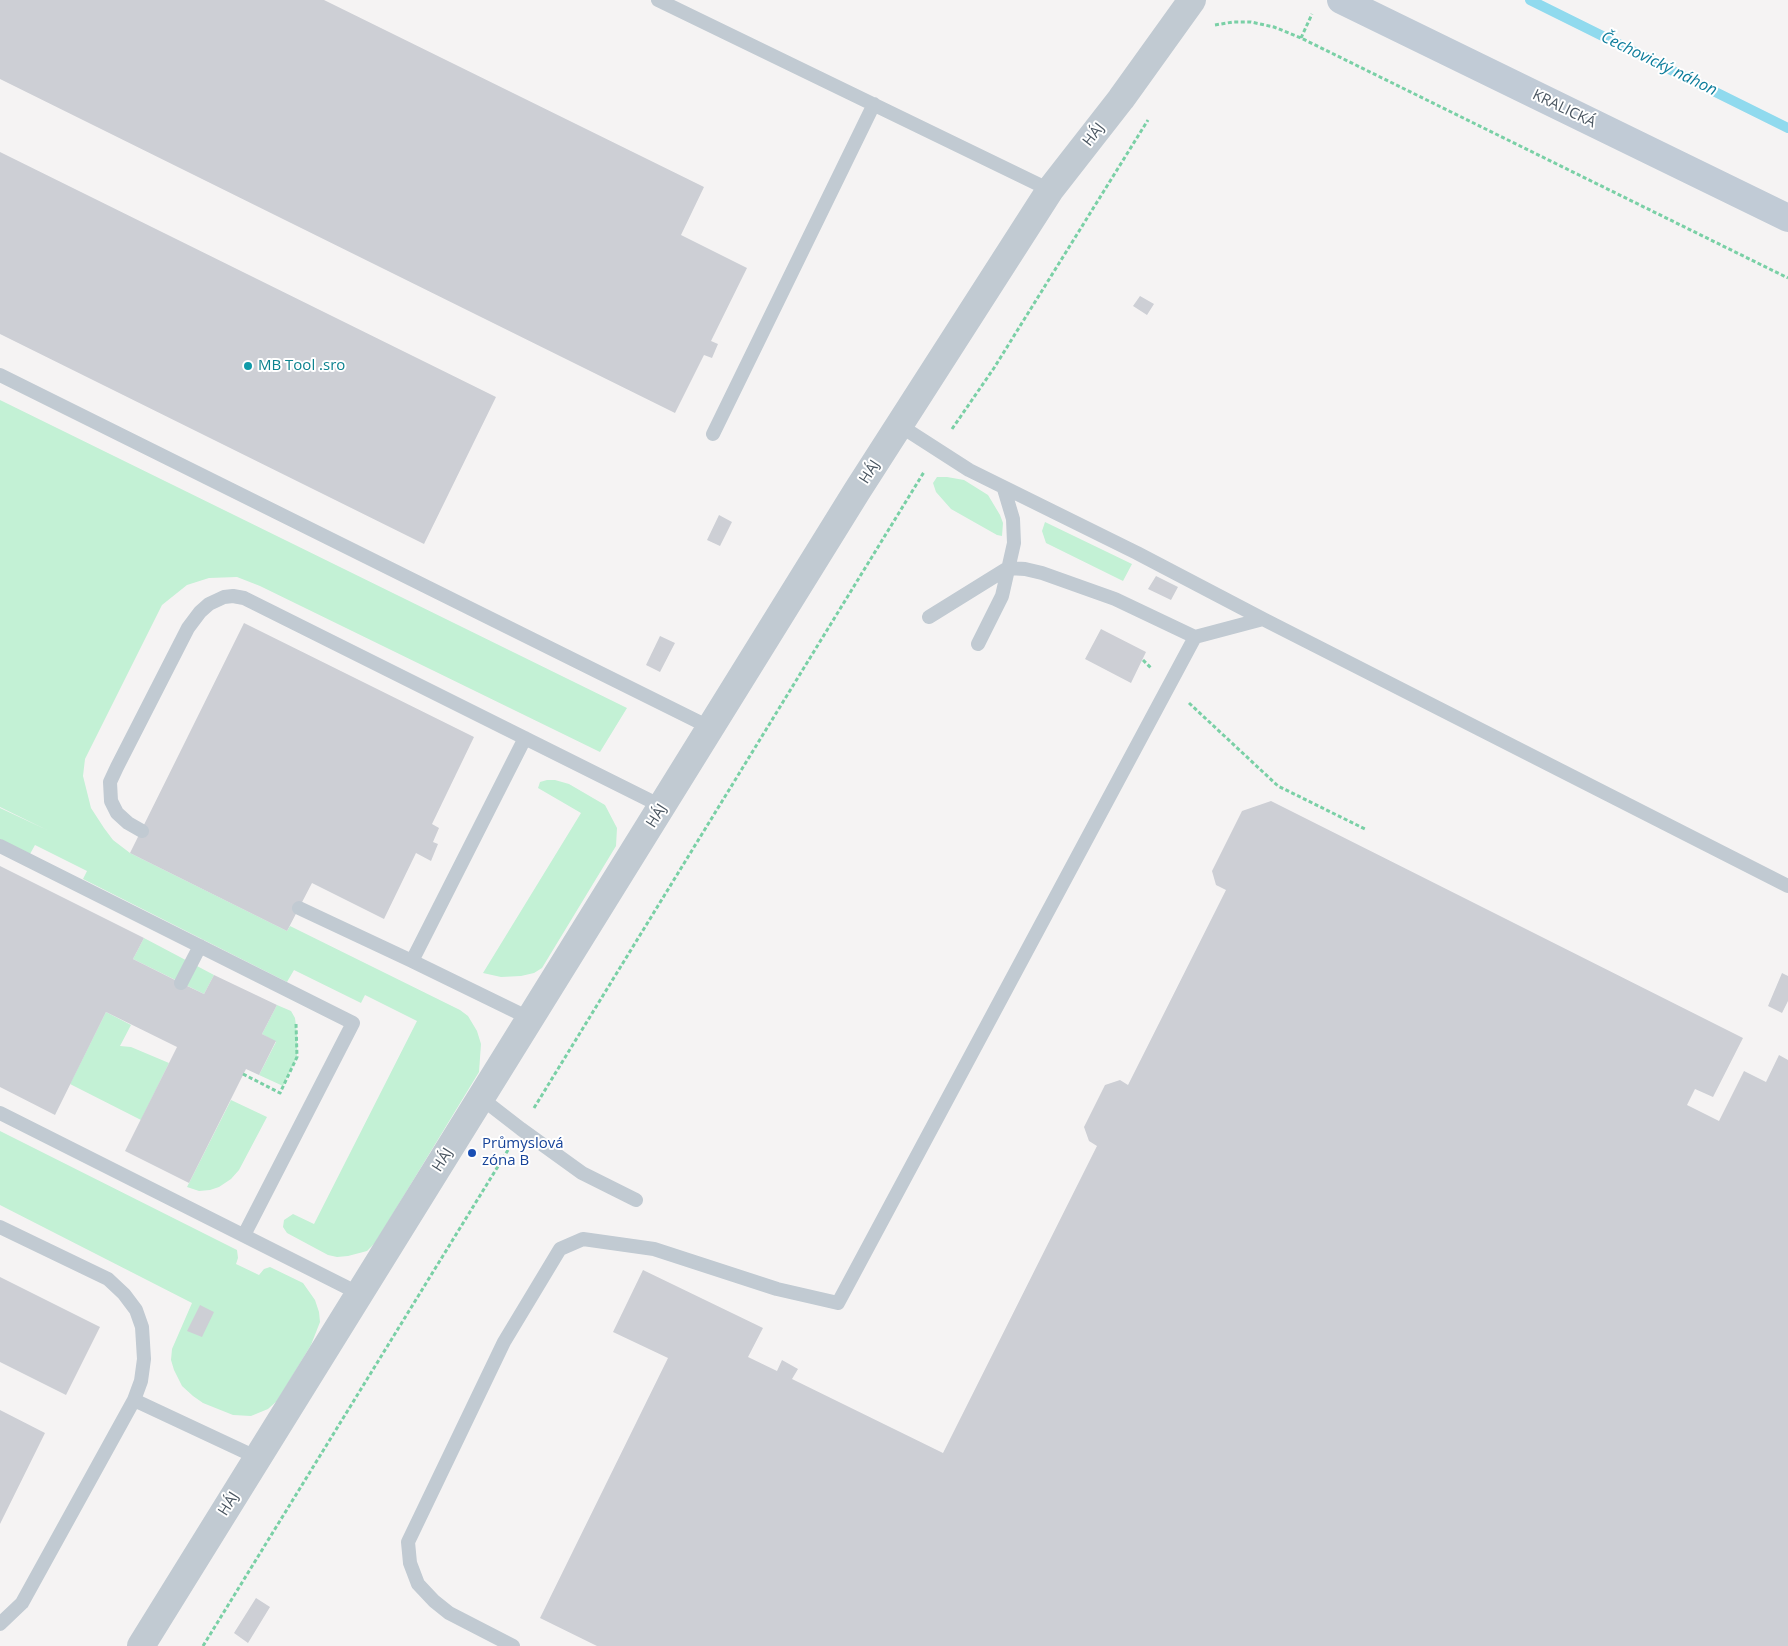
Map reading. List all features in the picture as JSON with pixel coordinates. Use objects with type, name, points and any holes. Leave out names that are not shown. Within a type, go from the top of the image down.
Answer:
[{"type":"main road","name":"KRALICKÁ","points":[[1328,4],[1788,218]]},
{"type":"street","name":"HÁJ","points":[[142,1646],[899,426],[1050,190],[1121,99],[1192,0]]},
{"type":"lane","points":[[658,0],[1050,190]]},
{"type":"lane","points":[[713,434],[874,104]]},
{"type":"lane","points":[[0,375],[710,728]]},
{"type":"lane","points":[[899,426],[969,470],[1004,489],[1137,553],[1788,886]]},
{"type":"lane","points":[[978,644],[1002,596],[1014,543],[1013,519],[1004,489]]},
{"type":"lane","points":[[930,617],[1008,568],[1042,573],[1115,599],[1194,637],[1263,618]]},
{"type":"lane","points":[[142,831],[128,823],[117,813],[111,800],[110,782],[188,628],[200,612],[209,604],[234,596],[244,598],[663,807]]},
{"type":"lane","points":[[514,1646],[449,1613],[434,1601],[418,1584],[410,1563],[408,1542],[504,1342],[560,1249],[583,1239],[654,1249],[777,1289],[838,1303],[1194,637]]},
{"type":"lane","points":[[412,962],[525,738]]},
{"type":"lane","points":[[0,846],[353,1023],[244,1235]]},
{"type":"lane","points":[[300,908],[531,1019]]},
{"type":"lane","points":[[180,983],[200,946]]},
{"type":"lane","points":[[481,1098],[582,1173],[636,1200]]},
{"type":"lane","points":[[0,1113],[360,1294]]},
{"type":"lane","points":[[0,1227],[108,1279],[124,1294],[136,1310],[142,1327],[144,1344],[141,1381],[134,1400],[22,1603],[0,1624]]},
{"type":"lane","points":[[134,1400],[258,1458]]},
{"type":"path","points":[[1301,38],[1328,4]]},
{"type":"path","points":[[1215,26],[1233,22],[1251,22],[1274,27],[1301,38],[1788,278]]},
{"type":"path","points":[[203,1646],[938,451],[999,359],[1152,114]]},
{"type":"path","points":[[1142,660],[1278,786],[1365,829]]},
{"type":"green space","points":[[0,400],[627,708],[600,752],[260,586],[237,577],[209,578],[187,585],[162,605],[85,759],[83,776],[91,808],[113,840],[130,853],[287,931],[290,926],[460,1010],[468,1016],[477,1031],[481,1044],[479,1072],[375,1243],[367,1251],[348,1256],[337,1257],[328,1255],[287,1233],[283,1227],[284,1220],[293,1214],[314,1224],[417,1021],[365,995],[361,1003],[294,970],[287,982],[83,879],[87,871],[35,845],[30,854],[0,839],[0,808],[47,830],[0,807]]},
{"type":"green space","points":[[937,477],[964,480],[988,495],[1003,523],[1002,536],[951,509],[936,492],[933,483]]},
{"type":"green space","points":[[1045,522],[1132,564],[1123,581],[1046,543],[1042,531]]},
{"type":"green space","points":[[547,780],[569,784],[605,805],[617,828],[616,846],[542,968],[534,973],[521,976],[501,977],[483,973],[581,813],[538,788],[540,782]]},
{"type":"green space","points":[[144,938],[214,975],[204,994],[133,959]]},
{"type":"green space","points":[[277,1005],[291,1011],[295,1018],[297,1034],[297,1057],[283,1086],[259,1075],[276,1042],[262,1034]]},
{"type":"green space","points":[[106,1012],[131,1025],[120,1046],[131,1047],[169,1063],[141,1120],[70,1084]]},
{"type":"green space","points":[[231,1100],[267,1117],[239,1170],[231,1179],[219,1187],[210,1190],[199,1191],[187,1187]]},
{"type":"green space","points":[[0,1131],[237,1250],[238,1258],[236,1264],[259,1275],[264,1269],[270,1267],[303,1283],[315,1300],[320,1322],[311,1345],[277,1401],[268,1409],[251,1416],[233,1415],[203,1403],[182,1386],[171,1360],[172,1349],[192,1303],[0,1205]]},
{"type":"building","points":[[0,0],[324,0],[704,187],[681,235],[747,268],[711,341],[718,344],[712,358],[704,355],[675,413],[0,79]]},
{"type":"building","name":"MB Tool .sro","points":[[0,152],[496,397],[424,544],[0,334]]},
{"type":"building","points":[[1140,296],[1154,304],[1147,315],[1133,306]]},
{"type":"building","points":[[719,515],[732,522],[720,546],[707,540]]},
{"type":"building","points":[[1156,576],[1178,587],[1171,600],[1148,589]]},
{"type":"building","points":[[244,623],[474,737],[432,824],[439,828],[433,842],[438,844],[431,861],[416,853],[384,919],[312,883],[287,931],[130,853]]},
{"type":"building","points":[[1101,629],[1146,652],[1131,683],[1085,659]]},
{"type":"building","points":[[660,636],[675,643],[660,672],[646,665]]},
{"type":"building","points":[[1271,801],[1743,1038],[1713,1097],[1695,1089],[1687,1105],[1719,1121],[1744,1071],[1766,1082],[1779,1055],[1788,1060],[1788,1646],[597,1646],[540,1618],[668,1358],[613,1332],[643,1270],[763,1328],[748,1357],[777,1371],[782,1360],[798,1369],[792,1379],[943,1453],[1097,1146],[1089,1141],[1084,1127],[1105,1085],[1120,1080],[1128,1085],[1226,890],[1216,885],[1212,871],[1242,811]]},
{"type":"building","points":[[0,866],[144,938],[133,959],[204,994],[214,975],[277,1005],[262,1034],[276,1041],[259,1075],[246,1069],[189,1183],[125,1151],[177,1047],[106,1012],[55,1115],[0,1087]]},
{"type":"building","points":[[1782,973],[1788,976],[1788,1001],[1782,1013],[1768,1006]]},
{"type":"building","points":[[0,1277],[100,1327],[66,1395],[0,1362]]},
{"type":"building","points":[[200,1305],[214,1312],[202,1337],[187,1331]]},
{"type":"building","points":[[0,1410],[45,1433],[0,1524]]},
{"type":"building","points":[[256,1598],[270,1607],[248,1643],[234,1633]]},
{"type":"waterway","name":"Čechovický náhon","points":[[1530,0],[1788,128]]},
{"type":"place","name":"MB Tool .sro","points":[[248,366]]},
{"type":"place","name":"Průmyslová zóna B","points":[[472,1153]]}]
